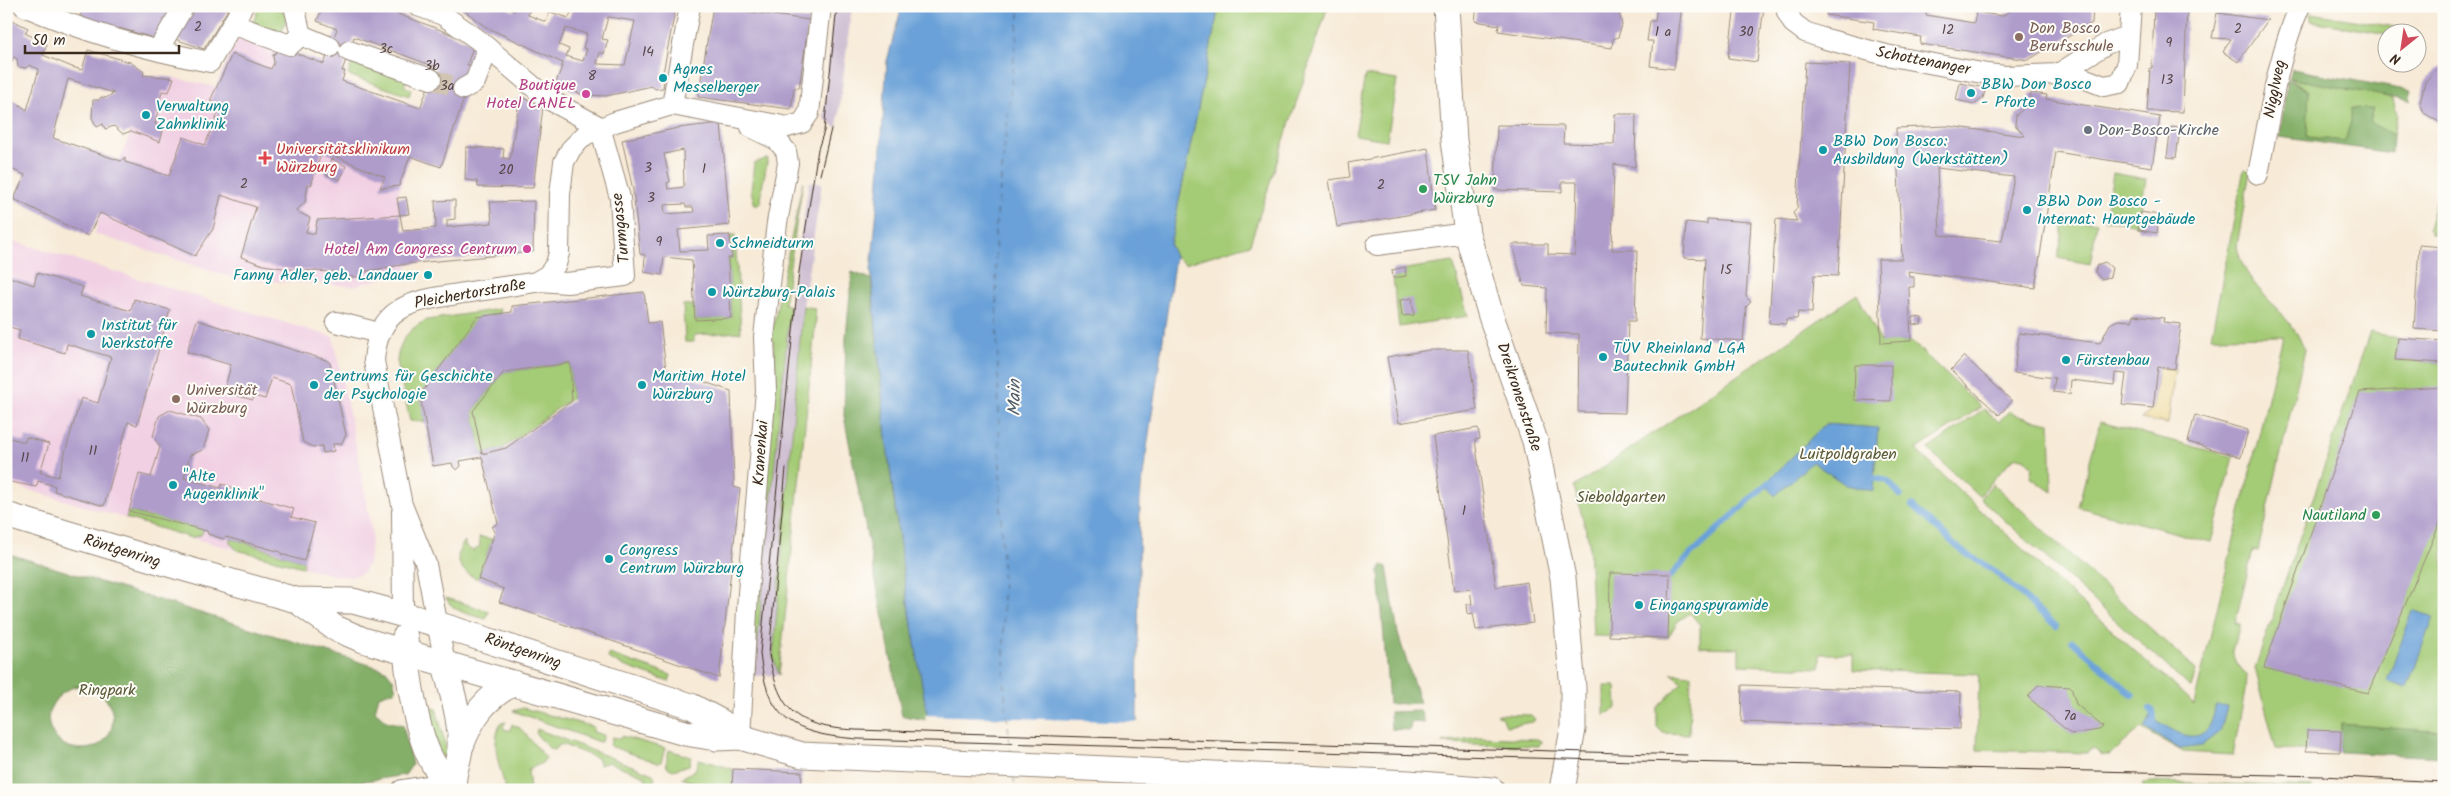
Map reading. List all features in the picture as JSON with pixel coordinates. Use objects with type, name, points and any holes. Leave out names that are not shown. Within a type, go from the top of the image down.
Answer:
[{"type":"main road","name":"Dreikronenstraße","points":[[1446,6],[1454,150],[1467,233],[1491,316],[1535,441],[1560,555],[1573,688],[1573,729],[1562,790]]},
{"type":"main road","name":"Röntgenring","points":[[6,515],[296,600],[353,601],[437,624],[691,706],[721,722],[740,737]]},
{"type":"main road","name":"Röntgenring","points":[[296,600],[347,634],[695,736],[716,738],[740,737],[802,756],[1409,783],[1492,790]]},
{"type":"main road","points":[[403,614],[413,701],[431,760],[453,786]]},
{"type":"main road","points":[[445,664],[457,714],[460,748]]},
{"type":"main road","points":[[453,786],[460,748],[471,722],[484,704],[498,692],[514,683]]},
{"type":"street","points":[[24,6],[65,14],[158,50],[210,62],[243,6]]},
{"type":"street","points":[[158,50],[184,6]]},
{"type":"street","points":[[294,6],[301,35]]},
{"type":"street","points":[[672,105],[690,6]]},
{"type":"street","name":"Pleichertorstraße","points":[[403,614],[401,563],[402,505],[374,360],[375,341],[379,333],[393,314],[416,301],[540,281],[552,270],[559,253],[560,194],[564,162],[577,142],[600,127],[672,105],[793,127],[802,123],[809,113],[821,6]]},
{"type":"street","name":"Schottenanger","points":[[1790,15],[1805,32],[1822,38],[1925,63],[2005,76],[2058,74],[2078,76],[2104,86],[2120,83],[2127,64],[2131,6]]},
{"type":"street","name":"Nigglweg","points":[[2258,174],[2278,68],[2285,42],[2300,6]]},
{"type":"street","points":[[431,10],[491,51],[548,98],[600,127]]},
{"type":"street","points":[[232,24],[290,45],[301,35]]},
{"type":"street","points":[[301,35],[431,79]]},
{"type":"street","name":"Schottenanger","points":[[2058,74],[2106,44],[2128,36]]},
{"type":"street","points":[[463,89],[475,82],[491,51]]},
{"type":"street","name":"Pleichertorstraße","points":[[729,116],[777,140],[787,155],[788,171]]},
{"type":"street","name":"Turmgasse","points":[[540,281],[567,283],[626,276],[620,198],[600,127]]},
{"type":"street","name":"Kranenkai","points":[[740,737],[748,593],[766,391],[764,337],[777,223],[788,171]]},
{"type":"street","points":[[1377,245],[1467,233]]},
{"type":"street","points":[[336,322],[379,333]]},
{"type":"street","name":"Pleichertorstraße","points":[[402,505],[424,556],[445,664]]},
{"type":"street","points":[[402,790],[453,786]]},
{"type":"shaded area","points":[[833,6],[852,6],[837,128],[824,118]]},
{"type":"shaded area","name":"Universitätsklinikum Würzburg","points":[[240,32],[345,71],[342,81],[420,108],[410,156],[397,198],[406,264],[409,271],[354,286],[237,279],[95,234],[100,213],[131,131],[143,75],[174,78],[216,87]]},
{"type":"shaded area","points":[[809,182],[822,183],[803,306],[773,656],[779,675],[754,676],[790,306]]},
{"type":"shaded area","name":"Universität Würzburg","points":[[6,239],[333,337],[372,533],[369,562],[363,573],[351,577],[334,575],[191,538],[6,483]]},
{"type":"green space","points":[[259,6],[270,6],[288,13],[281,34],[253,23]]},
{"type":"green space","points":[[1219,6],[1328,6],[1250,244],[1185,264],[1175,257],[1170,245]]},
{"type":"green space","points":[[2312,13],[2378,24],[2378,32],[2311,21]]},
{"type":"green space","points":[[352,62],[408,77],[404,86],[411,89],[409,96],[348,75]]},
{"type":"green space","points":[[2292,69],[2411,91],[2410,101],[2289,78]]},
{"type":"green space","points":[[1365,75],[1397,80],[1387,140],[1355,135]]},
{"type":"green space","points":[[2289,78],[2382,95],[2393,99],[2397,114],[2393,135],[2361,141],[2339,141],[2306,137],[2309,91]]},
{"type":"green space","points":[[2287,79],[2309,91],[2307,137],[2345,141],[2351,121],[2351,108],[2373,109],[2369,122],[2393,135],[2392,153],[2280,137]]},
{"type":"green space","points":[[768,158],[761,203],[755,206],[751,191],[754,163]]},
{"type":"green space","points":[[2244,169],[2250,171],[2237,246],[2241,261],[2248,275],[2289,323],[2305,350],[2258,551],[2253,550],[2235,623],[2240,624],[2232,651],[2237,663],[2246,675],[2245,691],[2233,755],[2183,752],[2141,728],[2110,755],[2101,755],[2096,749],[2091,748],[2088,753],[1977,750],[1979,674],[1853,670],[1853,654],[1820,654],[1820,668],[1739,665],[1739,648],[1700,647],[1700,625],[1690,613],[1677,622],[1668,638],[1593,636],[1589,541],[1574,487],[1857,294],[1881,342],[1911,341],[1981,407],[1916,450],[2059,583],[2194,704],[2283,336],[2211,337]]},
{"type":"green space","points":[[2444,172],[2444,236],[2431,234],[2428,228]]},
{"type":"green space","points":[[2113,173],[2146,179],[2138,225],[2105,219]]},
{"type":"green space","points":[[803,181],[784,304],[790,306],[754,676],[749,643],[776,376],[772,332]]},
{"type":"green space","points":[[2065,218],[2097,223],[2090,264],[2058,258]]},
{"type":"green space","points":[[730,235],[735,235],[741,332],[694,335],[694,342],[685,342],[683,305],[695,305],[696,320],[731,317],[728,258],[732,257]]},
{"type":"green space","points":[[1453,262],[1468,316],[1399,327],[1393,278],[1406,275],[1405,269]]},
{"type":"green space","points":[[852,272],[871,279],[886,437],[905,584],[928,720],[902,716],[844,416],[846,337]]},
{"type":"green space","points":[[803,306],[814,308],[816,319],[779,675],[773,656]]},
{"type":"green space","points":[[500,309],[501,313],[477,318],[420,395],[425,422],[410,421],[397,361],[400,347],[410,331],[427,320]]},
{"type":"green space","name":"Nautiland","points":[[2370,332],[2398,338],[2395,360],[2444,363],[2444,732],[2341,725],[2340,752],[2276,749],[2255,668]]},
{"type":"green space","points":[[570,363],[572,398],[502,449],[482,454],[473,411],[504,372]]},
{"type":"green space","points":[[1984,409],[1999,422],[2010,411],[2021,417],[2050,423],[2052,492],[2030,477],[2032,467],[2026,459],[2018,457],[2012,459],[1979,496],[1928,449]]},
{"type":"green space","points":[[2100,422],[2234,457],[2211,542],[2078,507]]},
{"type":"green space","points":[[1993,484],[2196,670],[2191,688],[1980,498]]},
{"type":"green space","points":[[129,511],[204,530],[201,535],[191,538],[126,518]]},
{"type":"green space","points":[[479,537],[492,539],[478,579],[462,568],[458,559],[461,547],[465,541],[465,546],[473,551],[480,546]]},
{"type":"green space","points":[[230,538],[304,561],[303,567],[237,550],[230,543]]},
{"type":"green space","name":"Ringpark","points":[[6,553],[386,670],[393,679],[396,690],[379,696],[375,711],[386,721],[403,725],[412,765],[405,775],[306,790],[6,790]],"holes":[[[78,686],[93,689],[104,697],[111,707],[113,719],[111,730],[104,740],[94,747],[80,749],[64,745],[51,730],[49,714],[52,706],[62,693],[70,689]]]},
{"type":"green space","points":[[1382,565],[1387,567],[1398,634],[1420,703],[1389,704],[1379,572]]},
{"type":"green space","points":[[446,598],[489,611],[486,619],[458,610]]},
{"type":"green space","points":[[609,654],[671,675],[669,682],[621,665],[608,658]]},
{"type":"green space","points":[[1671,673],[1691,675],[1689,734],[1663,733],[1657,727],[1657,708],[1682,682]]},
{"type":"green space","points":[[1604,686],[1616,686],[1617,708],[1604,715]]},
{"type":"green space","points":[[436,708],[452,770],[448,774],[425,711]]},
{"type":"green space","points":[[523,708],[594,727],[593,732],[604,735],[602,741],[599,742],[513,711]]},
{"type":"green space","points":[[1421,711],[1425,723],[1411,722],[1410,730],[1391,729],[1390,712]]},
{"type":"green space","points":[[1496,714],[1531,715],[1535,719],[1533,722],[1506,726],[1503,719]]},
{"type":"green space","points":[[506,722],[503,726],[505,730],[510,730],[512,724],[520,728],[546,758],[542,763],[528,770],[530,790],[506,790],[497,756],[496,739],[501,723]]},
{"type":"green space","points":[[2341,724],[2444,732],[2444,757],[2340,752]]},
{"type":"green space","points":[[537,729],[653,774],[655,778],[653,783],[649,784],[646,782],[645,776],[608,762],[600,765],[597,758],[561,744],[554,750],[550,749],[536,734]]},
{"type":"green space","points":[[621,736],[665,748],[661,762],[658,763],[610,746],[612,737],[620,739]]},
{"type":"green space","points":[[1478,737],[1538,739],[1541,742],[1539,746],[1442,743]]},
{"type":"green space","points":[[669,750],[691,757],[689,765],[673,770],[667,767]]},
{"type":"green space","points":[[699,759],[733,769],[732,790],[714,790],[681,778],[695,770]]},
{"type":"green space","points":[[2143,783],[2312,787],[2312,790],[2152,790],[2142,786]]},
{"type":"sand","points":[[2158,367],[2175,369],[2168,424],[2141,419],[2153,408]]},
{"type":"water","name":"Main","points":[[902,6],[1219,6],[1170,245],[1175,257],[1140,496],[1137,718],[1143,790],[928,720],[905,584],[886,437],[871,271],[887,61]]},
{"type":"water","points":[[1825,424],[1878,428],[1873,491],[1846,485],[1812,462],[1775,496],[1769,488],[1769,480]]},
{"type":"water","points":[[2413,610],[2433,617],[2407,688],[2387,681]]},
{"type":"water","points":[[2216,705],[2227,707],[2220,732],[2202,746],[2180,749],[2144,727],[2151,716],[2181,734],[2197,736],[2210,725]]},
{"type":"pier","points":[[925,715],[1140,722],[1146,790],[938,790]]},
{"type":"building","points":[[83,6],[178,6],[157,39],[119,28],[117,35],[78,23]]},
{"type":"building","points":[[191,6],[230,6],[204,49],[172,38]]},
{"type":"building","points":[[323,6],[376,6],[474,44],[467,65],[475,66],[441,167],[410,156],[399,186],[380,188],[385,177],[322,151],[311,185],[308,184],[305,202],[296,211],[310,218],[306,232],[315,234],[317,220],[400,215],[403,231],[436,228],[435,201],[455,200],[455,219],[447,220],[447,227],[492,223],[490,202],[534,201],[533,252],[406,264],[368,271],[357,277],[346,277],[334,272],[297,270],[263,265],[241,257],[256,207],[221,195],[213,229],[195,256],[100,213],[88,236],[14,199],[25,175],[6,167],[6,104],[14,101],[27,110],[39,69],[29,65],[26,68],[18,67],[17,59],[14,57],[9,68],[6,67],[6,17],[28,28],[25,33],[47,44],[43,55],[72,67],[82,70],[88,50],[130,62],[144,72],[143,75],[174,78],[169,92],[162,91],[155,124],[164,126],[160,142],[131,131],[123,134],[114,126],[105,129],[103,124],[97,127],[92,118],[93,100],[99,100],[101,97],[106,98],[114,93],[68,79],[53,138],[121,161],[125,157],[125,162],[169,176],[183,137],[205,145],[221,106],[210,101],[232,54],[271,69],[274,63],[273,55],[278,51],[287,50],[324,64],[337,29],[317,21]],"holes":[[[354,37],[436,67],[420,108],[342,81],[345,71],[342,71]]]},
{"type":"building","points":[[458,6],[503,6],[514,11],[516,6],[531,6],[528,15],[546,22],[550,12],[569,18],[573,6],[676,6],[662,78],[664,80],[663,88],[655,89],[652,86],[606,96],[583,95],[556,83],[563,63],[486,27]],"holes":[[[608,17],[635,21],[625,65],[597,64],[600,52],[604,54],[608,40],[602,39]],[[566,28],[587,34],[583,48],[587,49],[583,61],[566,56],[569,49],[559,45]]]},
{"type":"building","points":[[713,6],[744,6],[743,11],[809,20],[799,88],[794,88],[791,109],[698,97]]},
{"type":"building","points":[[1477,6],[1618,6],[1622,25],[1618,37],[1613,39],[1612,48],[1498,31],[1499,25],[1475,21]]},
{"type":"building","points":[[1657,6],[1682,6],[1674,69],[1650,66],[1653,41],[1647,41],[1650,21],[1655,21]]},
{"type":"building","points":[[1735,6],[1764,6],[1757,62],[1728,58]]},
{"type":"building","points":[[1827,6],[1916,6],[1927,8],[1926,15],[1974,23],[1976,12],[2002,16],[2019,6],[2093,6],[2092,23],[2028,60],[1920,44],[1921,37],[1873,29],[1874,22],[1826,15]]},
{"type":"building","points":[[2154,6],[2187,6],[2183,112],[2147,111],[2150,68],[2152,68]]},
{"type":"building","points":[[2217,13],[2268,20],[2238,62],[2223,52],[2231,39],[2212,38]]},
{"type":"building","name":"BBW Don Bosco: Ausbildung (Werkstätten)","points":[[1805,62],[1850,64],[1838,276],[1814,275],[1812,313],[1798,312],[1797,319],[1786,319],[1786,324],[1769,323],[1776,219],[1797,221],[1793,213],[1797,209]]},
{"type":"building","points":[[2444,66],[2444,125],[2424,113],[2420,102],[2425,82],[2436,70]]},
{"type":"building","name":"BBW Don Bosco - Pforte","points":[[1960,83],[1986,88],[1983,98],[1975,104],[1956,100]]},
{"type":"building","name":"BBW Don Bosco - Internat: Hauptgebäude","points":[[2031,93],[2047,95],[2046,99],[2160,117],[2152,167],[2056,152],[2035,288],[1908,271],[1909,277],[1914,277],[1914,287],[1909,287],[1911,341],[1881,343],[1878,259],[1902,259],[1896,128],[1948,126],[2025,136],[2015,125],[2016,115],[2025,107],[2029,108]],"holes":[[[1937,168],[2014,177],[2002,241],[1940,235]]]},
{"type":"building","points":[[520,96],[543,107],[533,188],[478,187],[477,181],[465,180],[466,147],[504,149],[503,158],[510,159]]},
{"type":"building","points":[[1615,114],[1636,114],[1635,167],[1614,164],[1612,250],[1637,250],[1635,321],[1628,321],[1625,413],[1578,412],[1579,334],[1546,333],[1547,288],[1524,286],[1512,244],[1548,244],[1548,254],[1575,255],[1577,182],[1562,182],[1562,192],[1495,190],[1497,125],[1564,126],[1563,143],[1614,144]]},
{"type":"building","points":[[721,123],[730,225],[678,230],[680,251],[709,250],[708,236],[730,235],[732,258],[728,258],[731,318],[695,320],[692,260],[664,257],[662,275],[644,272],[645,255],[640,254],[633,190],[622,140],[678,128]],"holes":[[[683,150],[684,187],[668,189],[667,183],[670,182],[664,154]],[[685,204],[686,207],[693,207],[694,212],[665,214],[664,205]]]},
{"type":"building","points":[[2171,127],[2180,128],[2176,158],[2167,157]]},
{"type":"building","points":[[1428,148],[1435,210],[1337,227],[1329,180],[1350,177],[1348,163]]},
{"type":"building","points":[[332,159],[346,166],[340,180],[325,174]]},
{"type":"building","points":[[406,197],[409,214],[400,215],[397,198]]},
{"type":"building","points":[[2141,212],[2159,215],[2157,233],[2138,230]]},
{"type":"building","points":[[1707,219],[1751,222],[1746,297],[1751,302],[1746,307],[1743,341],[1700,338],[1705,259],[1684,258],[1686,222],[1707,224]]},
{"type":"building","points":[[2419,245],[2444,247],[2444,331],[2414,329]]},
{"type":"building","points":[[2105,262],[2112,268],[2110,277],[2101,279],[2095,272],[2097,265]]},
{"type":"building","points":[[1405,267],[1406,276],[1393,278],[1392,270]]},
{"type":"building","points":[[37,273],[83,287],[80,296],[131,311],[134,299],[170,310],[137,425],[128,422],[104,506],[54,491],[55,486],[38,481],[36,487],[6,481],[6,437],[25,442],[26,437],[49,444],[40,472],[58,477],[81,398],[98,403],[111,357],[67,344],[65,353],[18,339],[20,330],[6,326],[6,276],[34,285]]},
{"type":"building","points":[[644,292],[648,323],[660,322],[666,369],[731,391],[734,487],[740,489],[719,678],[499,602],[504,589],[478,579],[495,532],[492,527],[498,523],[482,457],[460,461],[461,466],[457,470],[453,467],[452,463],[433,466],[420,395],[477,317],[512,312],[512,306]],"holes":[[[570,363],[572,401],[506,448],[482,454],[473,411],[504,372]]]},
{"type":"building","points":[[1412,298],[1414,315],[1402,316],[1400,300]]},
{"type":"building","points":[[2133,315],[2164,318],[2163,322],[2181,324],[2175,369],[2158,367],[2153,408],[2122,405],[2126,374],[2115,373],[2114,385],[2071,380],[2070,394],[2053,392],[2055,378],[2014,373],[2019,333],[2100,343],[2110,324],[2118,320],[2132,321]]},
{"type":"building","points":[[1913,317],[1922,318],[1921,325],[1912,324]]},
{"type":"building","name":"Zentrums für Geschichte der Psychologie","points":[[197,320],[326,360],[330,363],[346,435],[341,444],[333,444],[334,451],[323,453],[322,446],[313,447],[303,442],[291,384],[272,378],[265,399],[254,396],[253,400],[235,395],[236,390],[225,387],[231,365],[187,352]]},
{"type":"building","points":[[2398,338],[2444,341],[2444,363],[2395,360]]},
{"type":"building","points":[[1429,350],[1468,350],[1477,410],[1399,423],[1387,357]]},
{"type":"building","points":[[1964,356],[2012,401],[1999,415],[1951,370]]},
{"type":"building","points":[[1855,365],[1891,365],[1891,401],[1854,400]]},
{"type":"building","points":[[2444,387],[2444,513],[2368,693],[2264,668],[2360,392]]},
{"type":"building","name":"\"Alte Augenklinik\"","points":[[170,410],[201,419],[209,430],[203,450],[190,455],[184,478],[220,488],[222,484],[238,489],[239,493],[294,509],[291,517],[315,523],[304,561],[281,554],[281,552],[226,537],[224,539],[208,534],[207,531],[129,511],[139,474],[151,477],[160,447],[153,436],[159,416]]},
{"type":"building","points":[[2195,415],[2248,430],[2241,457],[2188,442]]},
{"type":"building","points":[[1478,428],[1480,439],[1475,440],[1496,587],[1527,582],[1533,623],[1476,630],[1473,613],[1468,614],[1467,604],[1472,604],[1470,589],[1454,591],[1433,436]]},
{"type":"building","name":"Eingangspyramide","points":[[1610,573],[1670,574],[1668,638],[1609,636]]},
{"type":"building","points":[[1742,685],[1961,692],[1960,729],[1741,722]]},
{"type":"building","points":[[2038,685],[2071,687],[2076,704],[2103,727],[2099,730],[2071,734],[2028,697]]},
{"type":"building","points":[[2307,730],[2341,731],[2340,752],[2306,751]]},
{"type":"building","points":[[733,769],[802,772],[801,790],[732,790]]},
{"type":"waterway","points":[[1874,478],[1888,481],[1900,495]]},
{"type":"waterway","points":[[1664,583],[1690,555],[1769,482]]},
{"type":"waterway","points":[[1912,506],[1963,552],[1992,569],[2056,626]]},
{"type":"waterway","points":[[2072,641],[2133,695]]},
{"type":"waterway","points":[[2150,709],[2153,711],[2154,718]]},
{"type":"ferry route","points":[[1011,754],[1005,696],[995,233],[1020,6]]},
{"type":"ferry route","points":[[1014,778],[1015,790]]},
{"type":"tunnel","points":[[431,79],[463,89]]},
{"type":"tram line","points":[[837,6],[824,131],[818,149],[799,272],[760,653],[769,694],[777,709],[787,720],[800,728],[835,737],[858,739],[1636,761],[2321,776],[2444,782]]},
{"type":"tram line","points":[[820,175],[831,129]]},
{"type":"tram line","points":[[786,468],[769,654],[773,674],[785,703],[794,713],[805,720],[819,725],[856,730],[1687,755]]},
{"type":"place","name":"Don Bosco Berufsschule","points":[[2019,37]]},
{"type":"place","name":"Agnes Messelberger","points":[[663,78]]},
{"type":"place","name":"BBW Don Bosco - Pforte","points":[[1971,93]]},
{"type":"place","name":"Boutique Hotel CANEL","points":[[586,94]]},
{"type":"place","name":"Verwaltung Zahnklinik","points":[[146,115]]},
{"type":"place","name":"Don-Bosco-Kirche","points":[[2088,130]]},
{"type":"place","name":"BBW Don Bosco: Ausbildung (Werkstätten)","points":[[1823,150]]},
{"type":"place","name":"Universitätsklinikum Würzburg","points":[[265,158]]},
{"type":"place","name":"TSV Jahn Würzburg","points":[[1423,189]]},
{"type":"place","name":"BBW Don Bosco - Internat: Hauptgebäude","points":[[2027,210]]},
{"type":"place","name":"Schneidturm","points":[[720,243]]},
{"type":"place","name":"Hotel Am Congress Centrum","points":[[527,249]]},
{"type":"place","name":"Fanny Adler, geb. Landauer","points":[[428,275]]},
{"type":"place","name":"Würtzburg-Palais","points":[[712,292]]},
{"type":"place","name":"Institut für Werkstoffe","points":[[91,334]]},
{"type":"place","name":"TÜV Rheinland LGA Bautechnik GmbH","points":[[1603,357]]},
{"type":"place","name":"Fürstenbau","points":[[2066,360]]},
{"type":"place","name":"Zentrums für Geschichte der Psychologie","points":[[314,385]]},
{"type":"place","name":"Maritim Hotel Würzburg","points":[[642,385]]},
{"type":"place","name":"Universität Würzburg","points":[[176,399]]},
{"type":"place","name":"\"Alte Augenklinik\"","points":[[173,485]]},
{"type":"place","name":"Nautiland","points":[[2376,515]]},
{"type":"place","name":"Congress Centrum Würzburg","points":[[609,559]]},
{"type":"place","name":"Eingangspyramide","points":[[1639,605]]},
{"type":"park label","name":"Luitpoldgraben","points":[[1848,454]]},
{"type":"park label","name":"Sieboldgarten","points":[[1621,497]]}]
